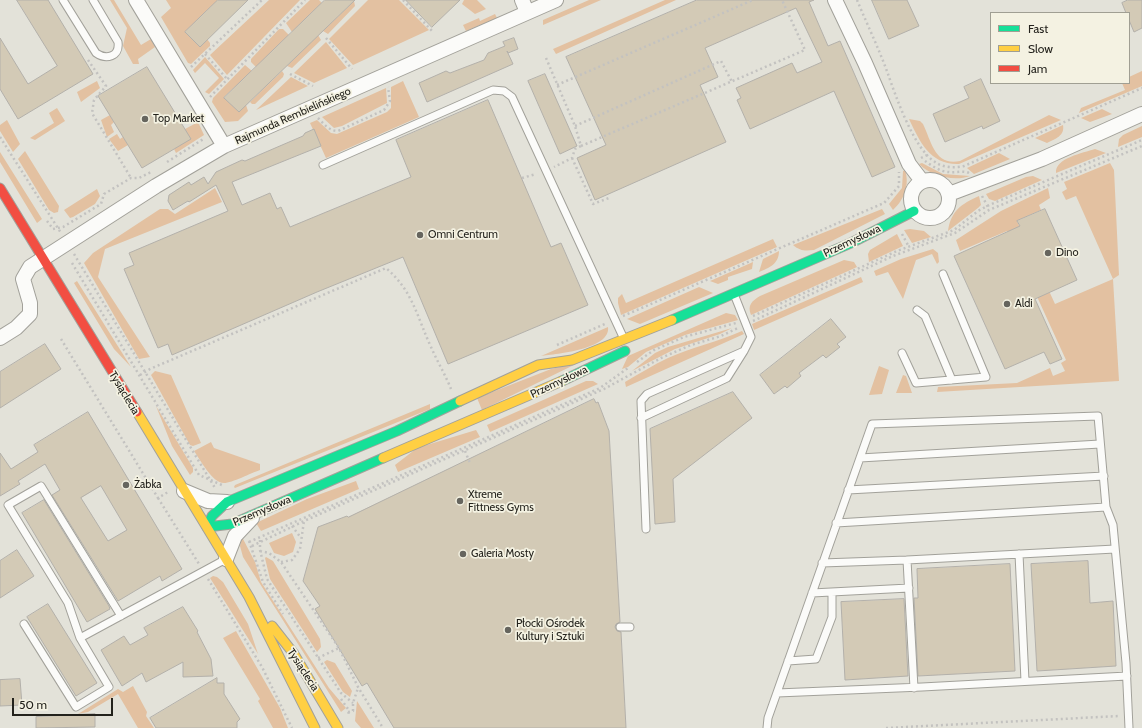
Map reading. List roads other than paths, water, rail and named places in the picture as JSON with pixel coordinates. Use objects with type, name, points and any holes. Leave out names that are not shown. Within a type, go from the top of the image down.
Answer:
[{"type":"street","points":[[136,0],[224,146]]},
{"type":"street","name":"Rajmunda Rembielińskiego","points":[[0,338],[16,328],[30,314],[30,303],[23,279],[28,269],[66,242],[156,186],[224,146],[524,6],[556,0]]},
{"type":"street","points":[[835,0],[865,63],[916,159],[922,181]]},
{"type":"street","points":[[949,194],[977,185],[1042,159],[1142,114]]},
{"type":"street","points":[[930,179],[938,181],[945,186],[949,194],[949,203],[945,211],[938,216],[930,218],[921,216],[914,211],[911,203],[911,194],[915,186],[922,181],[930,179]]},
{"type":"street","name":"Tysiąclecia","points":[[0,188],[249,597],[315,728]]},
{"type":"street","name":"Przemysłowa","points":[[207,528],[212,516],[228,501],[397,432],[538,365],[572,360],[734,294],[851,243],[914,211]]},
{"type":"street","name":"Przemysłowa","points":[[655,337],[676,327],[722,299]]},
{"type":"street","name":"Przemysłowa","points":[[207,528],[232,524],[252,518],[451,428],[478,419],[546,389],[634,347]]},
{"type":"street","points":[[182,488],[208,501],[228,501]]},
{"type":"street","points":[[226,559],[235,536],[252,518]]},
{"type":"street","name":"Tysiąclecia","points":[[249,597],[294,654],[338,728]]},
{"type":"lane","points":[[63,0],[96,53],[102,58],[110,57],[115,54],[118,48],[118,42],[93,0]]},
{"type":"lane","points":[[323,165],[493,90],[504,91],[512,97],[624,339]]},
{"type":"lane","points":[[902,353],[916,383],[986,377],[943,274]]},
{"type":"lane","points":[[641,418],[727,378],[751,337],[734,294]]},
{"type":"lane","points":[[917,310],[925,316],[952,380]]},
{"type":"lane","points":[[646,528],[641,401],[647,394],[744,351]]},
{"type":"lane","points":[[767,728],[768,718],[788,660],[872,424],[1098,416],[1106,507],[1113,525],[1127,676],[1129,728]]},
{"type":"lane","points":[[860,458],[1100,444]]},
{"type":"lane","points":[[848,490],[1104,476]]},
{"type":"lane","points":[[24,624],[76,707],[109,687],[80,638],[68,603],[8,504],[41,486],[121,616]]},
{"type":"lane","points":[[836,524],[1106,507]]},
{"type":"lane","points":[[822,563],[1115,549]]},
{"type":"lane","points":[[1019,554],[1025,682]]},
{"type":"lane","points":[[80,638],[226,559]]},
{"type":"lane","points":[[907,560],[914,688]]},
{"type":"lane","points":[[812,593],[909,588]]},
{"type":"lane","points":[[788,660],[816,659],[832,617],[832,592]]},
{"type":"lane","points":[[620,627],[630,627]]},
{"type":"lane","points":[[777,693],[914,688],[1127,676]]},
{"type":"place","name":"Top Market","points":[[145,119]]},
{"type":"place","name":"Omni Centrum","points":[[420,235]]},
{"type":"place","name":"Dino","points":[[1048,253]]},
{"type":"place","name":"Aldi","points":[[1007,304]]},
{"type":"place","name":"Żabka","points":[[126,485]]},
{"type":"place","name":"Xtreme Fittness Gyms","points":[[460,501]]},
{"type":"place","name":"Galeria Mosty","points":[[463,554]]},
{"type":"place","name":"Płocki Ośrodek Kultury i Sztuki","points":[[508,630]]}]
